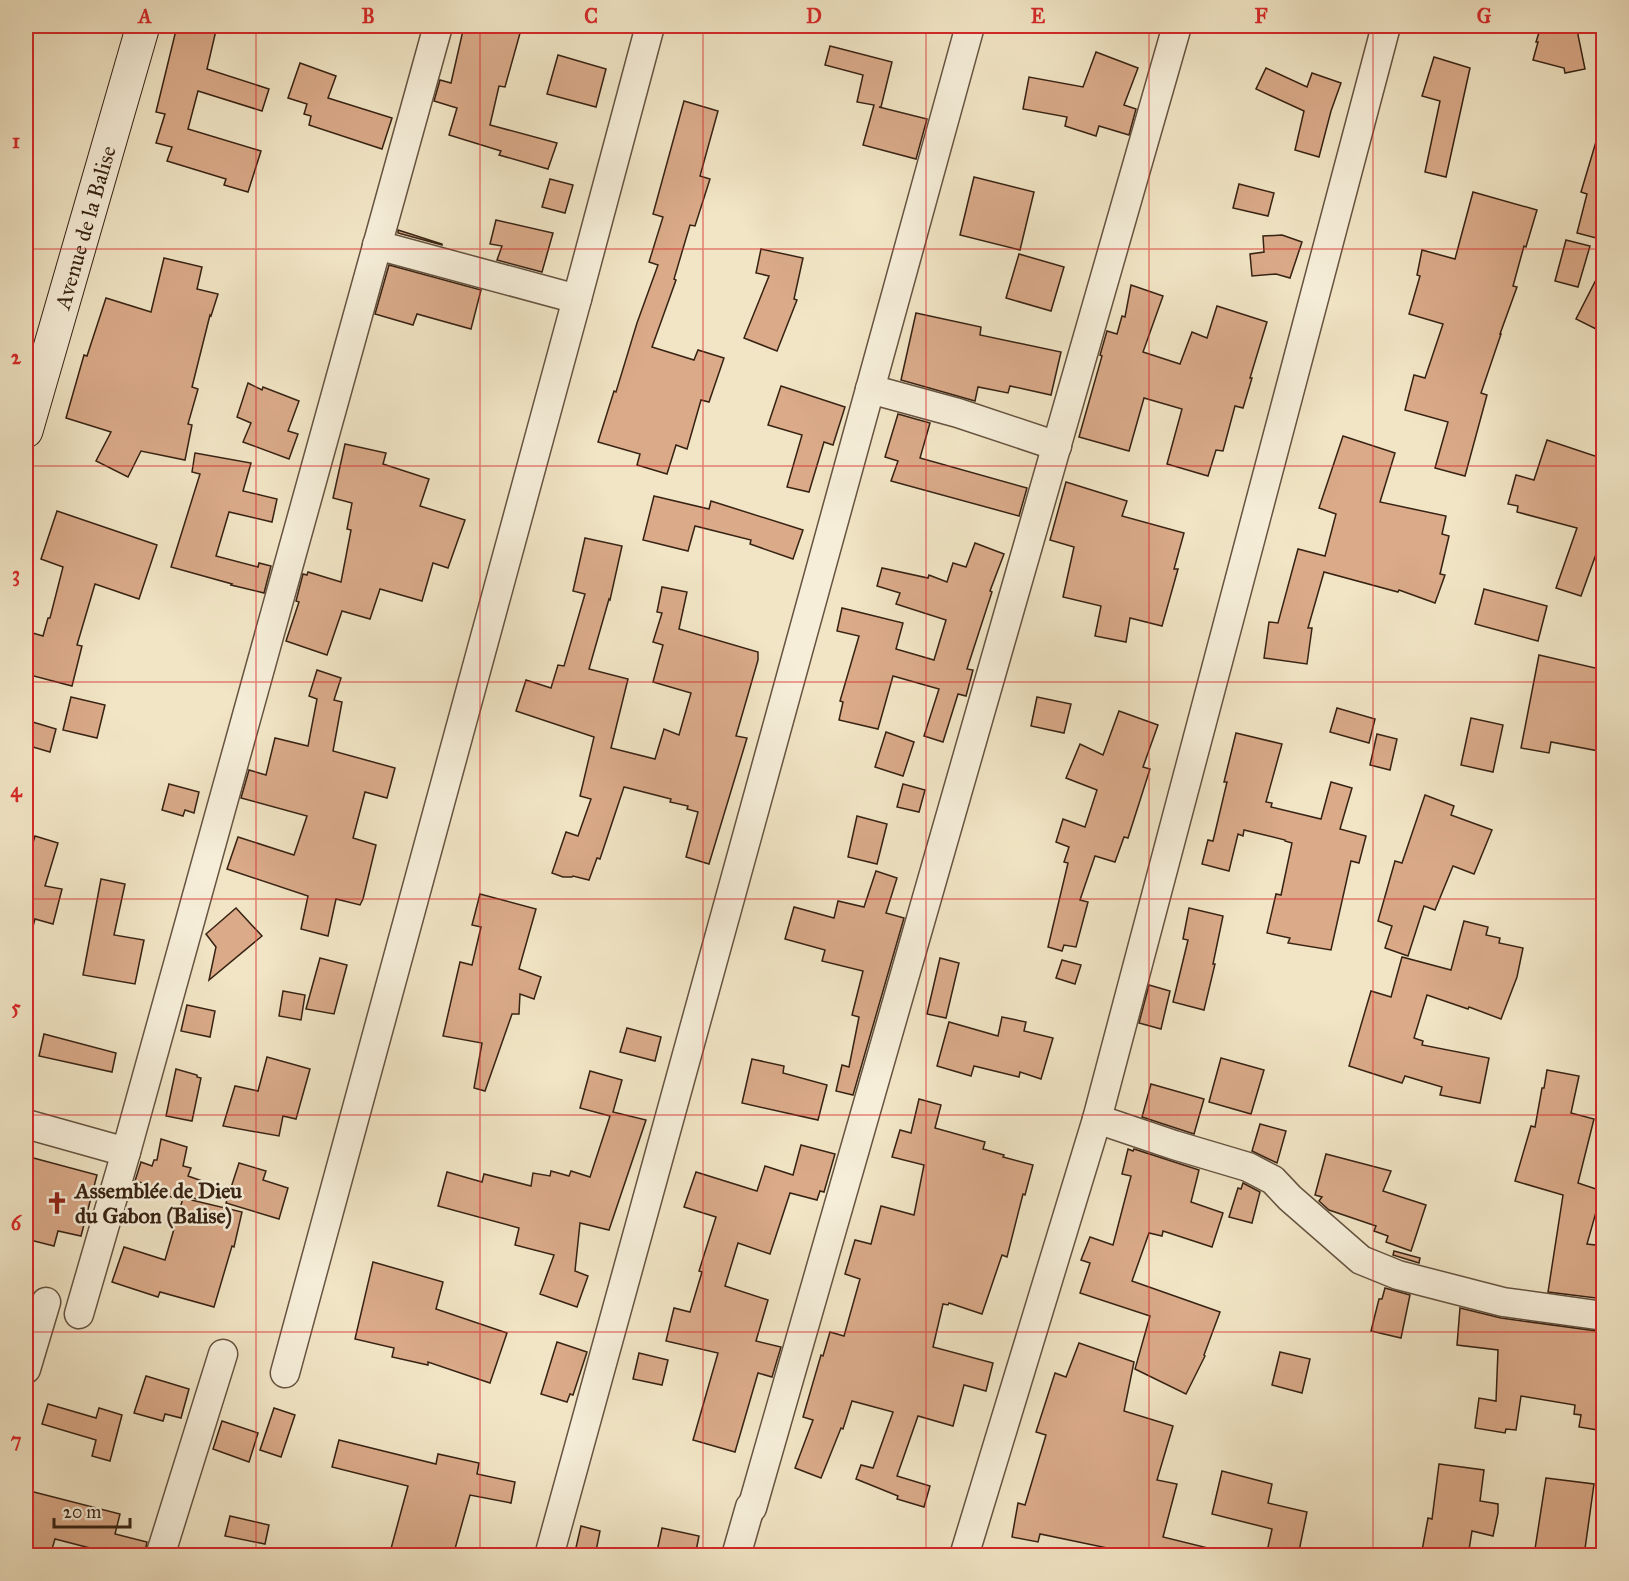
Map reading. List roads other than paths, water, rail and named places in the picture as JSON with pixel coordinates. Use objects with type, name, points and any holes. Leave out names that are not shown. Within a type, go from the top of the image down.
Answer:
[{"type":"street","name":"Avenue de la Balise","points":[[26,430],[143,26]]},
{"type":"street","points":[[79,1314],[438,26]]},
{"type":"street","points":[[285,1373],[578,299],[650,26]]},
{"type":"street","points":[[549,1556],[970,26]]},
{"type":"street","points":[[736,1556],[1177,26]]},
{"type":"street","points":[[964,1556],[1097,1119],[1386,26]]},
{"type":"street","points":[[376,245],[578,299]]},
{"type":"street","points":[[870,389],[958,413],[1057,446]]},
{"type":"street","points":[[1097,1119],[1248,1167],[1273,1180],[1290,1198],[1361,1260],[1398,1275],[1503,1302],[1604,1316]]},
{"type":"street","points":[[26,1124],[126,1152]]},
{"type":"street","points":[[26,1369],[46,1302]]},
{"type":"street","points":[[160,1556],[223,1354]]},
{"type":"place","name":"Assemblée de Dieu du Gabon (Balise)","points":[[57,1203]]}]
